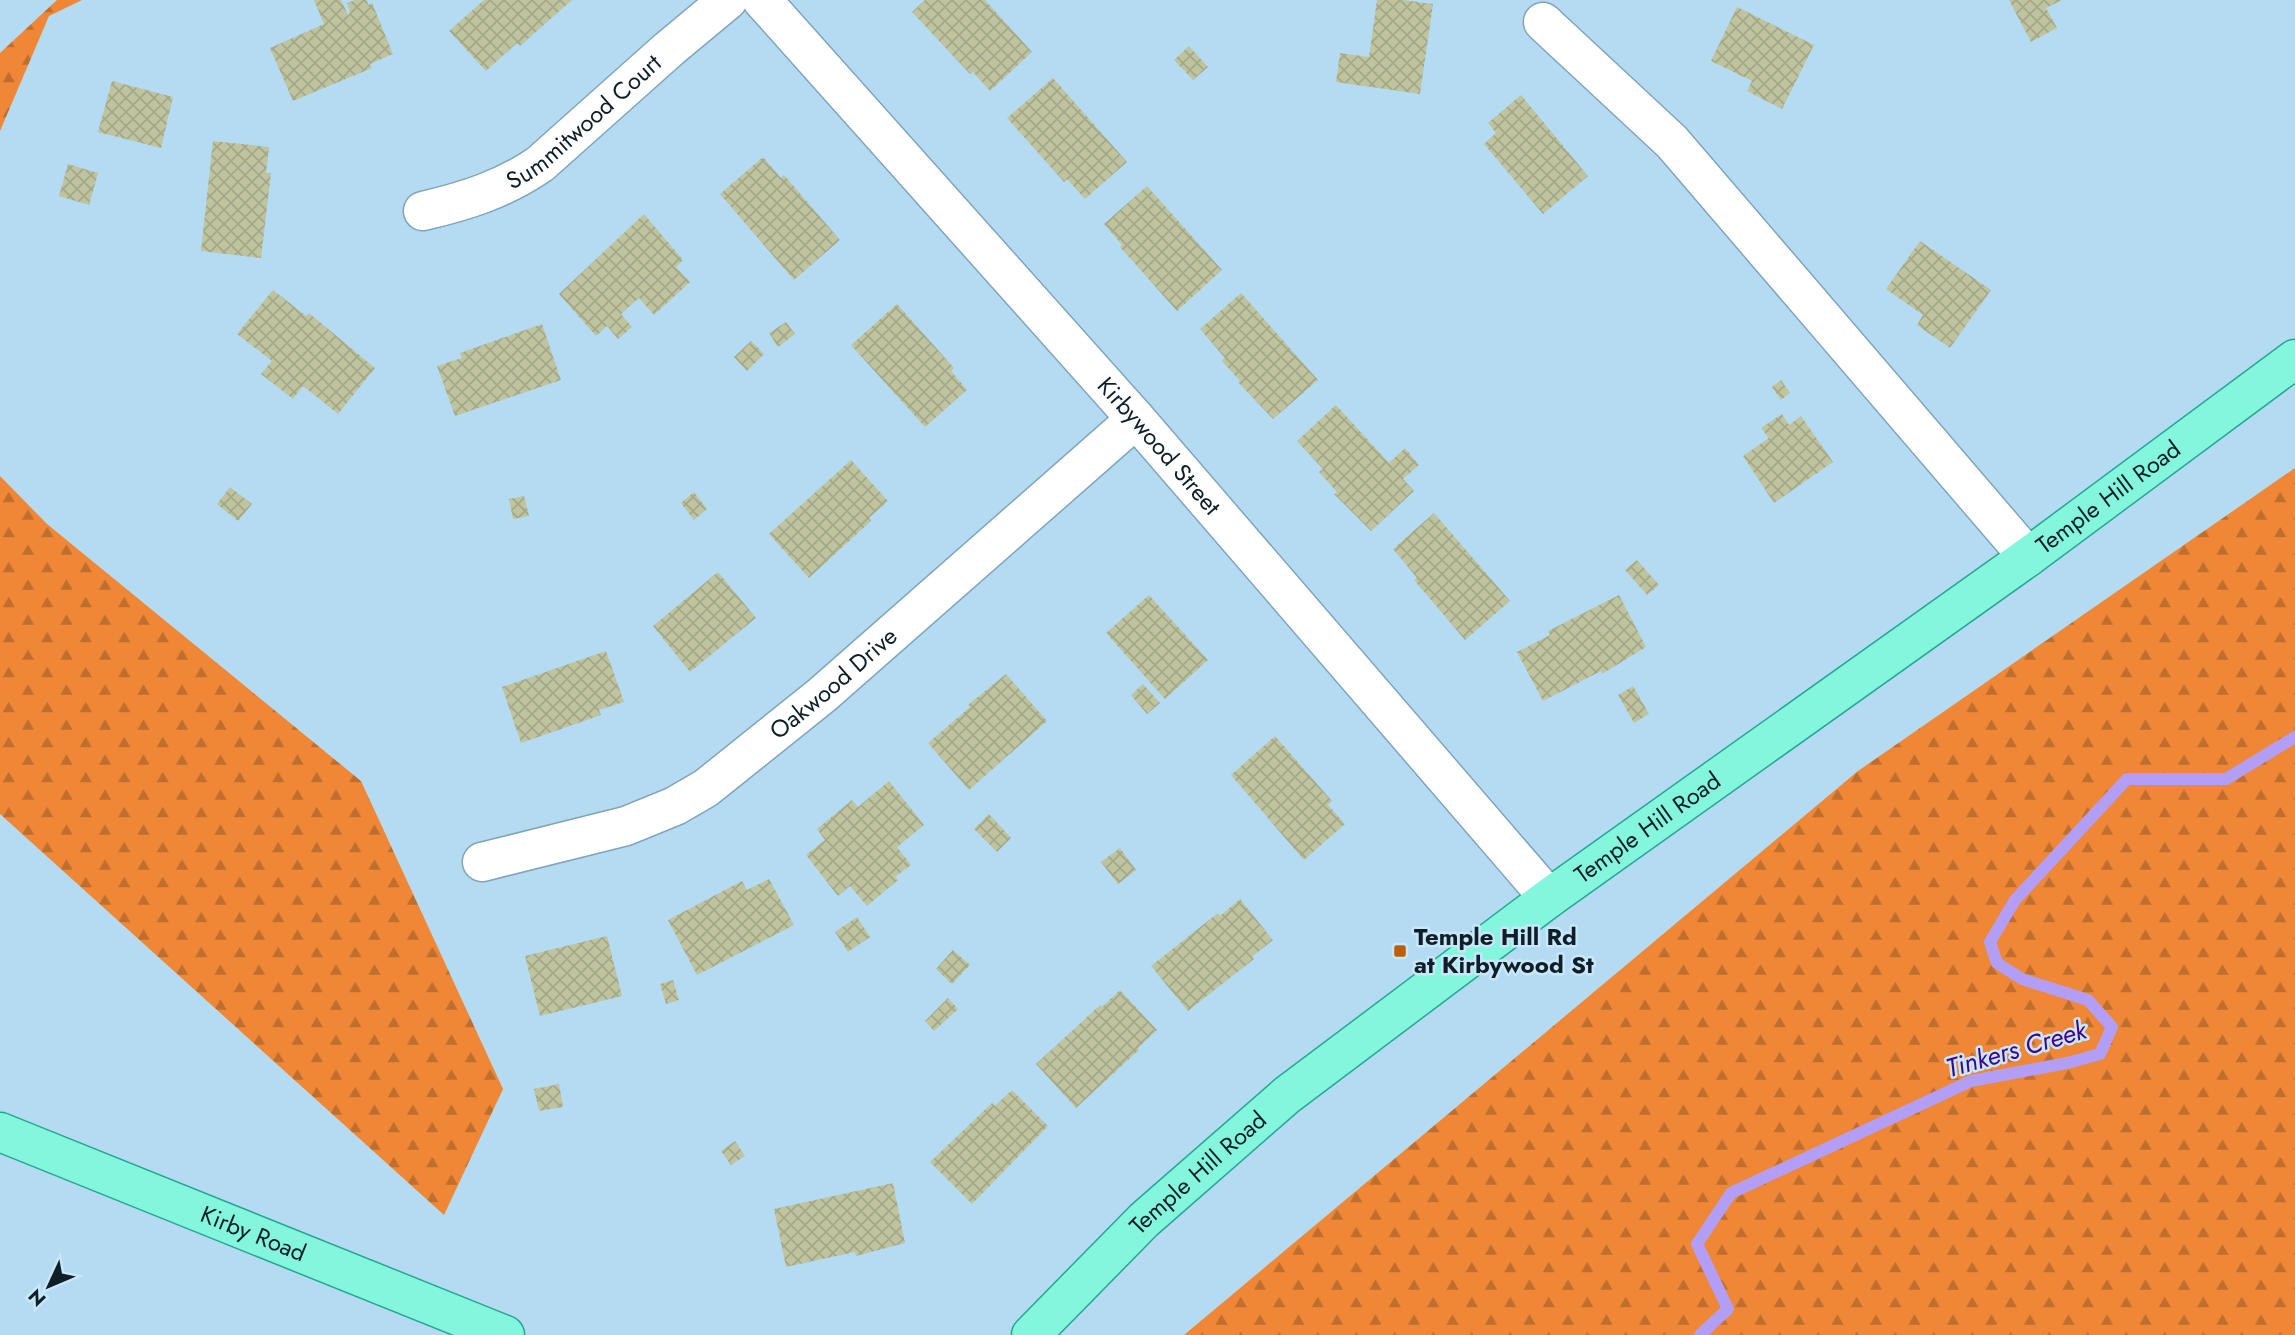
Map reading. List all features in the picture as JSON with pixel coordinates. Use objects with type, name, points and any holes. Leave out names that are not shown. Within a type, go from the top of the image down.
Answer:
[{"type":"main road","name":"Temple Hill Road","points":[[1031,1335],[1144,1220],[1287,1095],[1549,898],[2028,557],[2295,359]]},
{"type":"main road","name":"Kirby Road","points":[[0,1132],[505,1335]]},
{"type":"street","name":"Summitwood Court","points":[[422,211],[487,194],[517,180],[540,164],[728,0]]},
{"type":"street","name":"Kirbywood Street","points":[[762,0],[1136,419],[1549,898]]},
{"type":"street","points":[[1543,22],[1672,142],[2028,557]]},
{"type":"street","name":"Oakwood Drive","points":[[482,862],[626,827],[675,806],[706,788],[822,695],[1136,419]]},
{"type":"green space","points":[[57,0],[82,0],[49,16],[0,131],[0,53]]},
{"type":"green space","points":[[2295,468],[2295,1335],[1184,1335],[1858,771]]},
{"type":"green space","points":[[0,476],[47,524],[361,781],[503,1089],[444,1215],[0,814]]},
{"type":"building","points":[[314,0],[341,0],[348,15],[350,13],[347,3],[367,0],[368,5],[372,3],[393,54],[370,64],[372,68],[293,101],[270,48],[324,24]]},
{"type":"building","points":[[484,0],[572,0],[520,46],[517,43],[486,71],[449,31]]},
{"type":"building","points":[[925,0],[985,0],[1032,52],[990,91],[973,72],[970,74],[912,12]]},
{"type":"building","points":[[1377,0],[1433,4],[1420,94],[1336,82],[1340,53],[1369,57]]},
{"type":"building","points":[[2009,0],[2062,0],[2046,8],[2057,28],[2031,42]]},
{"type":"building","points":[[1737,7],[1814,45],[1782,109],[1747,91],[1752,81],[1711,61]]},
{"type":"building","points":[[1189,46],[1208,67],[1193,80],[1174,60]]},
{"type":"building","points":[[1053,78],[1127,162],[1085,199],[1067,179],[1064,182],[1007,118]]},
{"type":"building","points":[[112,81],[173,97],[161,148],[98,132]]},
{"type":"building","points":[[1521,95],[1588,176],[1543,214],[1484,144],[1496,133],[1488,123]]},
{"type":"building","points":[[213,141],[269,147],[266,173],[271,173],[261,258],[201,251]]},
{"type":"building","points":[[763,157],[781,178],[784,175],[840,240],[794,280],[720,194]]},
{"type":"building","points":[[68,164],[98,173],[89,205],[59,196]]},
{"type":"building","points":[[1147,186],[1222,270],[1177,311],[1120,247],[1122,245],[1104,224]]},
{"type":"building","points":[[644,214],[683,260],[676,267],[690,282],[654,315],[639,298],[621,314],[632,327],[618,339],[607,326],[596,336],[559,294]]},
{"type":"building","points":[[1920,241],[1991,290],[1950,348],[1917,325],[1923,315],[1886,289]]},
{"type":"building","points":[[273,290],[306,316],[309,313],[375,368],[338,414],[303,386],[293,399],[261,374],[272,361],[237,334]]},
{"type":"building","points":[[1241,293],[1318,380],[1273,419],[1238,382],[1240,381],[1222,361],[1225,358],[1200,329]]},
{"type":"building","points":[[897,304],[954,368],[951,371],[967,390],[925,427],[851,345]]},
{"type":"building","points":[[786,322],[795,334],[778,347],[769,333]]},
{"type":"building","points":[[542,324],[561,380],[455,416],[437,366],[462,358],[460,353]]},
{"type":"building","points":[[751,341],[764,354],[747,371],[734,357]]},
{"type":"building","points":[[1781,380],[1790,393],[1781,400],[1772,387]]},
{"type":"building","points":[[1336,405],[1389,463],[1405,448],[1419,465],[1403,479],[1414,491],[1371,531],[1334,494],[1337,492],[1319,472],[1323,469],[1297,441]]},
{"type":"building","points":[[1782,414],[1789,425],[1801,416],[1833,462],[1774,503],[1743,456],[1769,438],[1761,428]]},
{"type":"building","points":[[851,460],[888,501],[869,518],[871,521],[809,578],[769,534]]},
{"type":"building","points":[[230,487],[252,504],[238,521],[217,504]]},
{"type":"building","points":[[694,492],[707,509],[694,520],[681,503]]},
{"type":"building","points":[[524,496],[529,516],[513,519],[509,499]]},
{"type":"building","points":[[1434,513],[1510,601],[1465,640],[1414,580],[1417,578],[1393,549]]},
{"type":"building","points":[[1637,560],[1659,585],[1647,595],[1625,570]]},
{"type":"building","points":[[718,572],[756,618],[690,672],[653,626]]},
{"type":"building","points":[[1149,595],[1208,660],[1165,699],[1106,633]]},
{"type":"building","points":[[1619,595],[1646,647],[1602,674],[1601,671],[1543,701],[1517,652],[1550,635],[1548,631]]},
{"type":"building","points":[[606,651],[624,702],[599,710],[601,715],[521,743],[502,687]]},
{"type":"building","points":[[1006,674],[1047,721],[969,790],[928,743]]},
{"type":"building","points":[[1143,684],[1160,703],[1147,714],[1131,695]]},
{"type":"building","points":[[1633,686],[1649,714],[1634,723],[1618,695]]},
{"type":"building","points":[[1275,736],[1332,801],[1328,805],[1345,824],[1304,860],[1231,775]]},
{"type":"building","points":[[889,781],[924,825],[897,847],[911,865],[895,877],[898,880],[867,906],[850,886],[838,896],[806,855],[825,840],[817,829],[852,800],[858,807]]},
{"type":"building","points":[[989,814],[1011,838],[997,852],[974,829]]},
{"type":"building","points":[[1120,848],[1136,870],[1118,884],[1101,862]]},
{"type":"building","points":[[769,879],[794,925],[697,975],[668,920],[742,881],[747,890]]},
{"type":"building","points":[[1240,899],[1273,940],[1252,957],[1254,959],[1188,1011],[1151,966]]},
{"type":"building","points":[[857,917],[870,937],[848,952],[835,932]]},
{"type":"building","points":[[607,936],[622,996],[540,1016],[525,956]]},
{"type":"building","points":[[953,950],[970,965],[952,984],[936,969]]},
{"type":"building","points":[[673,980],[679,1000],[666,1004],[660,984]]},
{"type":"building","points":[[1120,990],[1157,1030],[1076,1108],[1036,1064]]},
{"type":"building","points":[[948,998],[958,1009],[934,1031],[925,1021]]},
{"type":"building","points":[[559,1084],[563,1107],[539,1111],[534,1089]]},
{"type":"building","points":[[1012,1090],[1048,1126],[972,1204],[930,1162],[992,1103],[995,1106]]},
{"type":"building","points":[[735,1141],[745,1156],[731,1165],[721,1151]]},
{"type":"building","points":[[893,1183],[905,1243],[856,1256],[855,1252],[786,1267],[774,1209]]},
{"type":"waterway","name":"Tinkers Creek","points":[[1700,1335],[1728,1309],[1697,1244],[1731,1193],[1971,1081],[2100,1054],[2112,1027],[2088,1000],[2022,979],[1997,963],[1990,942],[2015,900],[2127,779],[2226,779],[2295,737]]},
{"type":"place","name":"Temple Hill Rd at Kirbywood St","points":[[1400,951]]}]
